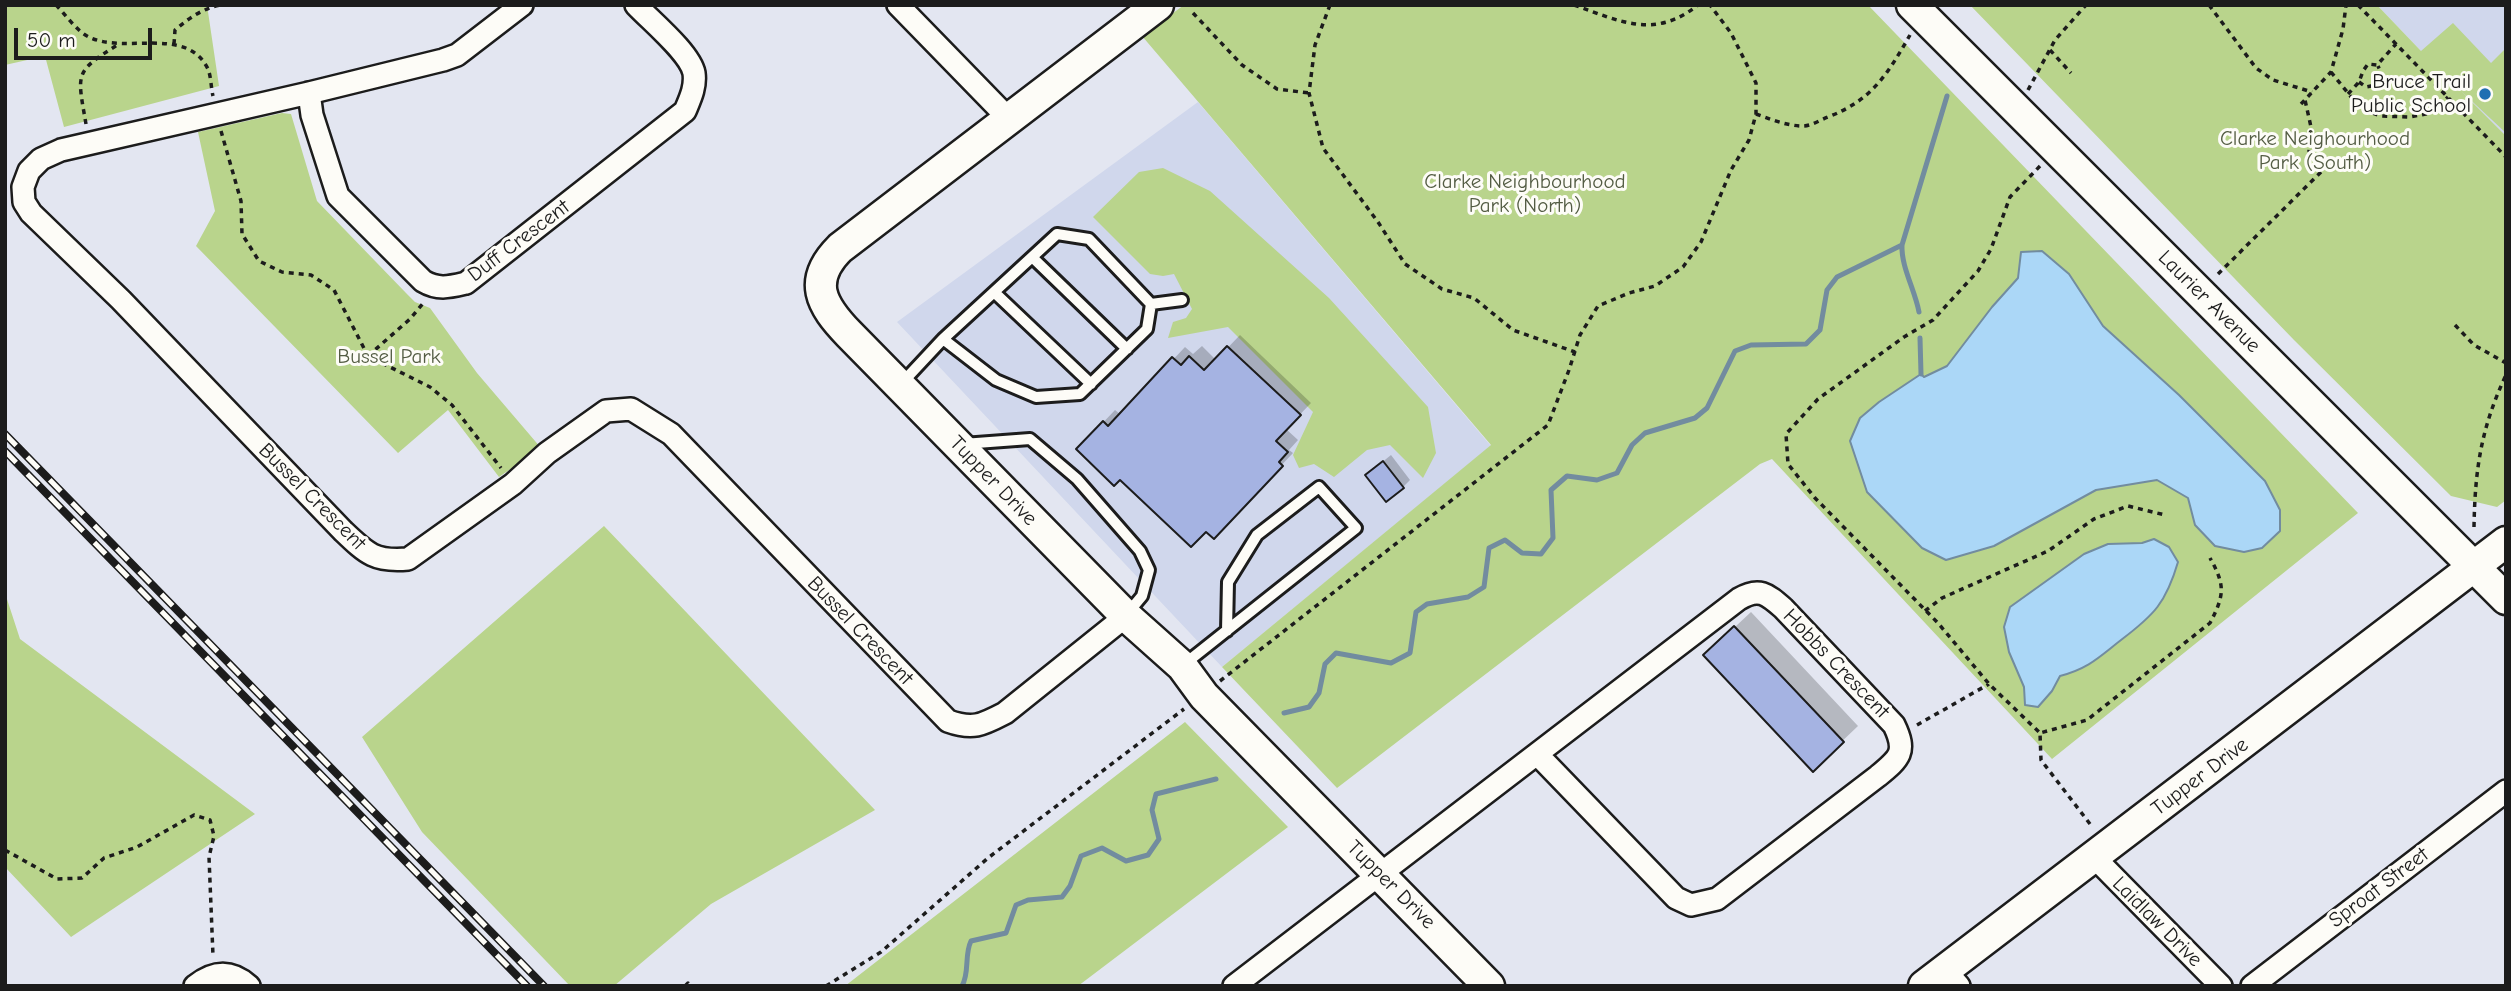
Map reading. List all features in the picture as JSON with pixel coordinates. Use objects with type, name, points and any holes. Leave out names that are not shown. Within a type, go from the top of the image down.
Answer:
[{"type":"street","name":"Bussel Crescent","points":[[522,5],[457,55],[309,93],[61,150],[40,159],[29,171],[23,187],[24,202],[31,213],[121,300],[343,531],[372,557],[388,561],[408,559],[513,484],[547,453],[606,411],[631,409],[671,435],[948,721],[964,727],[983,725],[1005,713],[1126,616]]},
{"type":"street","name":"Duff Crescent","points":[[432,287],[445,288],[466,284],[685,111],[694,91],[694,71],[682,53],[636,5]]},
{"type":"street","points":[[898,5],[1009,119]]},
{"type":"street","name":"Tupper Drive","points":[[1158,5],[841,248],[829,259],[823,271],[820,286],[824,302],[833,317],[957,445],[1126,616],[1182,666],[1205,696],[1489,986]]},
{"type":"street","name":"Laurier Avenue","points":[[1916,10],[2506,599]]},
{"type":"street","points":[[309,93],[312,115],[338,196],[432,287]]},
{"type":"street","name":"Tupper Drive","points":[[1943,980],[2094,858],[2506,542]]},
{"type":"street","name":"Hobbs Crescent","points":[[1234,986],[1739,598],[1751,592],[1768,595],[1792,617],[1894,725],[1901,748],[1897,760],[1878,776],[1717,899],[1691,905],[1676,898],[1537,754]]},
{"type":"street","name":"Sproat Street","points":[[2252,986],[2506,791]]},
{"type":"street","name":"Laidlaw Drive","points":[[2094,858],[2221,986]]},
{"type":"street","points":[[204,980],[226,973],[237,976],[249,986]]},
{"type":"lane","points":[[900,386],[943,339],[1057,234],[1089,239],[1151,304]]},
{"type":"lane","points":[[1032,257],[1127,349]]},
{"type":"lane","points":[[994,292],[1091,384]]},
{"type":"lane","points":[[1151,304],[1182,300]]},
{"type":"lane","points":[[943,339],[996,380],[1036,397],[1080,394],[1147,329],[1151,304]]},
{"type":"lane","points":[[957,445],[1030,439],[1077,478],[1140,551],[1149,570],[1142,596],[1126,616]]},
{"type":"lane","points":[[1182,666],[1227,631],[1356,528],[1319,487],[1257,535],[1228,582],[1227,631]]},
{"type":"path","points":[[56,5],[86,36],[121,43],[181,44],[196,55],[208,69],[214,96]]},
{"type":"path","points":[[174,44],[175,30],[185,21],[205,9],[220,5]]},
{"type":"path","points":[[1330,5],[1315,45],[1309,93],[1323,148],[1378,222],[1405,264],[1443,289],[1474,298],[1513,330],[1575,352]]},
{"type":"path","points":[[1574,5],[1622,22],[1647,27],[1688,13],[1698,5]]},
{"type":"path","points":[[826,986],[881,952],[988,858],[1205,696],[1224,677],[1548,425],[1580,335],[1598,306],[1655,286],[1683,267],[1701,242],[1731,170],[1749,140],[1756,114],[1756,83],[1731,33],[1710,5]]},
{"type":"path","points":[[2017,110],[2055,40],[2086,5]]},
{"type":"path","points":[[2209,5],[2256,68],[2273,80],[2312,92]]},
{"type":"path","points":[[2301,104],[2332,72],[2346,5]]},
{"type":"path","points":[[2358,5],[2506,157]]},
{"type":"path","points":[[1756,114],[1778,122],[1805,126],[1835,114],[1870,94],[1897,58],[1916,10]]},
{"type":"path","points":[[1193,13],[1242,65],[1277,89],[1309,93]]},
{"type":"path","points":[[89,145],[79,87],[81,72],[89,62],[121,43]]},
{"type":"path","points":[[2377,65],[2396,44]]},
{"type":"path","points":[[2050,50],[2071,73]]},
{"type":"path","points":[[2348,94],[2359,82],[2368,64],[2377,65]]},
{"type":"path","points":[[2359,82],[2366,87],[2381,84],[2382,75],[2377,65]]},
{"type":"path","points":[[2332,72],[2360,108],[2380,116],[2410,117],[2431,113],[2448,97]]},
{"type":"path","points":[[2218,274],[2325,168],[2309,150],[2311,127],[2305,100]]},
{"type":"path","points":[[221,130],[241,201],[242,234],[259,261],[282,272],[311,275],[334,290],[368,356],[430,387],[452,405],[513,484]]},
{"type":"path","points":[[2056,149],[2010,197],[1991,249],[1978,271],[1933,320],[1904,337],[1818,399],[1795,421],[1786,434],[1787,464],[1815,498],[1925,611],[1989,684],[2040,733],[2041,760],[2090,824]]},
{"type":"path","points":[[368,356],[410,320],[432,287]]},
{"type":"path","points":[[2455,325],[2474,345],[2506,363]]},
{"type":"path","points":[[2474,527],[2475,478],[2482,437],[2506,375]]},
{"type":"path","points":[[1925,611],[1942,598],[2048,551],[2094,519],[2128,506],[2165,514]]},
{"type":"path","points":[[2040,733],[2087,720],[2210,623],[2221,602],[2220,576],[2210,558]]},
{"type":"path","points":[[1917,725],[1989,684]]},
{"type":"path","points":[[5,850],[57,879],[82,878],[104,859],[137,847],[194,815],[210,820],[214,836],[209,857],[213,927],[204,980]]},
{"type":"shaded area","name":"Bruce Trail Public School","points":[[2377,5],[2506,5],[2506,136],[2421,51]]},
{"type":"shaded area","points":[[1198,102],[1491,446],[1222,667],[897,322]]},
{"type":"green space","points":[[5,5],[207,5],[219,86],[64,127],[45,56],[5,65]]},
{"type":"green space","name":"Clarke Neighbourhood Park (North)","points":[[1184,5],[1868,5],[2358,513],[2052,759],[1772,459],[1760,464],[1337,788],[1222,667],[1491,445],[1142,36]]},
{"type":"green space","name":"Clarke Neighourhood Park (South)","points":[[1970,5],[2377,5],[2421,51],[2453,23],[2491,63],[2506,48],[2506,133],[2461,91],[2506,136],[2506,500],[2497,507],[2451,496],[2294,340]]},
{"type":"green space","name":"Bussel Park","points":[[282,113],[291,114],[317,201],[415,302],[430,308],[477,373],[541,448],[499,477],[448,410],[398,453],[196,246],[215,211],[198,132]]},
{"type":"green space","points":[[1163,168],[1210,191],[1329,298],[1428,407],[1436,453],[1423,478],[1390,445],[1367,450],[1334,477],[1314,464],[1299,468],[1293,455],[1313,412],[1228,327],[1168,338],[1173,322],[1186,318],[1192,309],[1174,274],[1150,274],[1093,217],[1139,172]]},
{"type":"green space","points":[[604,526],[875,810],[711,904],[614,986],[570,986],[422,832],[362,737]]},
{"type":"green space","points":[[5,593],[20,639],[255,814],[71,937],[5,867]]},
{"type":"green space","points":[[1185,722],[1288,827],[1078,986],[845,986]]},
{"type":"water","points":[[2042,251],[2069,274],[2103,326],[2179,395],[2265,481],[2280,510],[2280,531],[2262,548],[2244,552],[2215,546],[2195,525],[2188,498],[2157,480],[2096,490],[1994,546],[1946,560],[1922,548],[1867,492],[1850,441],[1860,418],[1921,374],[1924,377],[1947,366],[2018,278],[2021,252]]},
{"type":"water","points":[[2154,539],[2169,547],[2178,562],[2169,588],[2157,607],[2142,623],[2099,657],[2079,670],[2060,676],[2052,691],[2038,707],[2025,705],[2024,687],[2009,652],[2004,627],[2010,607],[2084,554],[2108,544],[2142,543]]},
{"type":"building","points":[[1227,346],[1301,415],[1276,441],[1288,452],[1279,462],[1283,466],[1214,539],[1206,532],[1191,547],[1120,480],[1114,486],[1076,449],[1103,421],[1108,426],[1172,357],[1181,365],[1189,356],[1204,370]]},
{"type":"building","points":[[1383,461],[1404,488],[1386,502],[1365,475]]},
{"type":"building","points":[[1734,626],[1844,742],[1813,772],[1703,655]]},
{"type":"waterway","points":[[1919,312],[1904,262],[1902,245],[1947,96]]},
{"type":"waterway","points":[[1284,713],[1309,707],[1319,693],[1325,664],[1336,653],[1391,663],[1410,653],[1416,612],[1427,604],[1468,597],[1484,587],[1489,548],[1505,540],[1522,553],[1541,554],[1553,538],[1551,490],[1567,476],[1597,480],[1617,473],[1632,445],[1645,433],[1695,418],[1707,408],[1735,351],[1751,345],[1806,344],[1820,330],[1827,290],[1837,277],[1902,245]]},
{"type":"waterway","points":[[1920,338],[1921,374]]},
{"type":"waterway","points":[[962,986],[971,941],[1006,933],[1016,905],[1028,900],[1062,897],[1070,886],[1081,856],[1102,848],[1126,861],[1148,855],[1159,839],[1152,810],[1156,794],[1216,779]]},
{"type":"railway","points":[[5,434],[544,986]]},
{"type":"railway","points":[[5,451],[527,986]]},
{"type":"place","name":"Bruce Trail Public School","points":[[2485,94]]}]
